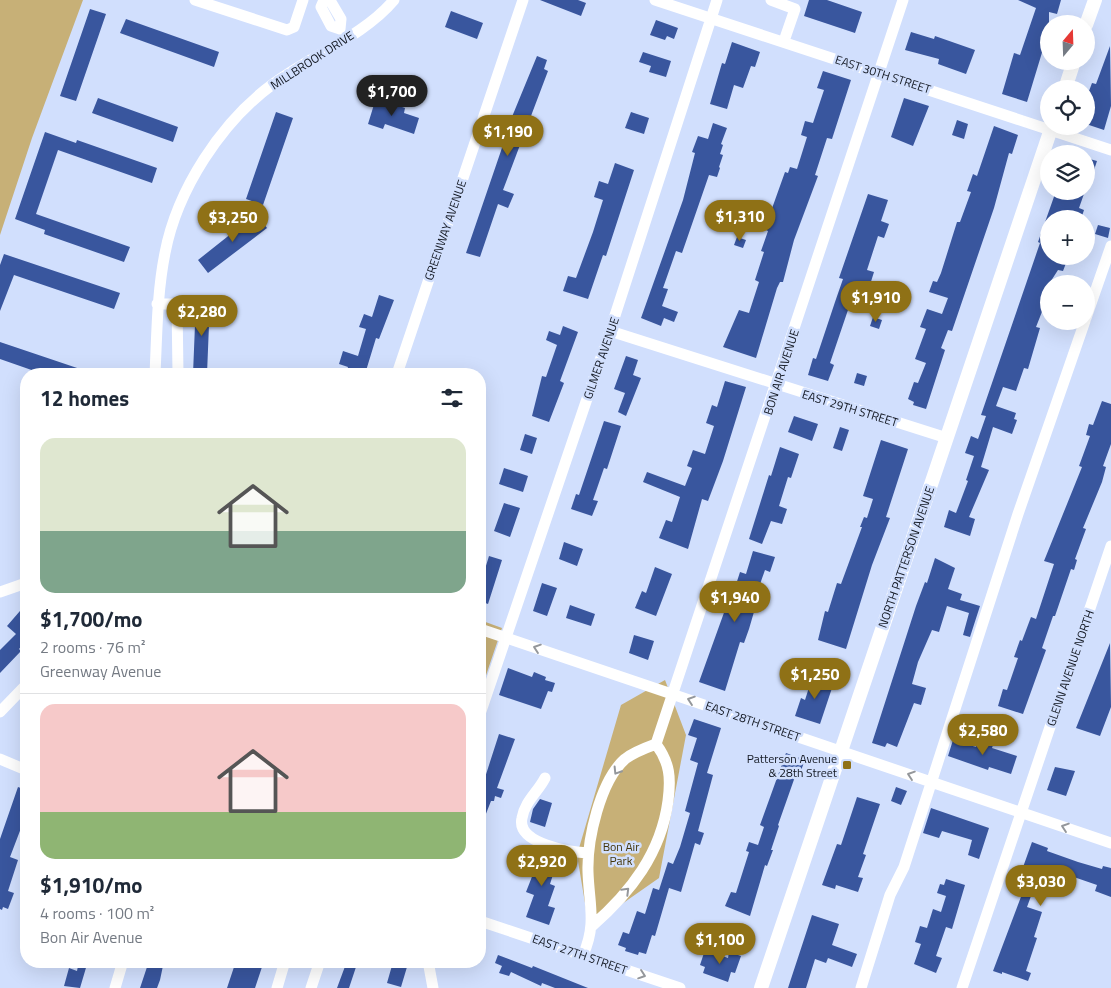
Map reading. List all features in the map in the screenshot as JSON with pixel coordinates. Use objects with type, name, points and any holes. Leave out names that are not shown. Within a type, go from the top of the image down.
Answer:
[{"type":"main road","points":[[1090,15],[1095,0]]},
{"type":"main road","name":"NORTH PATTERSON AVENUE","points":[[761,988],[1050,135]]},
{"type":"street","points":[[195,0],[287,30],[294,27],[303,0]]},
{"type":"street","points":[[324,0],[322,7],[331,26],[342,33]]},
{"type":"street","name":"MILLBROOK DRIVE","points":[[155,368],[158,304],[165,253],[172,227],[194,177],[216,140],[235,118],[272,84],[342,33],[387,8],[394,0]]},
{"type":"street","name":"GREENWAY AVENUE","points":[[399,368],[522,0]]},
{"type":"street","name":"EAST 30TH STREET","points":[[655,0],[1040,124]]},
{"type":"street","name":"GILMER AVENUE","points":[[486,696],[610,331],[717,0]]},
{"type":"street","points":[[771,0],[795,9],[784,41]]},
{"type":"street","name":"BON AIR AVENUE","points":[[656,744],[903,0]]},
{"type":"street","name":"EAST 30TH STREET","points":[[1071,135],[1111,150]]},
{"type":"street","points":[[1095,292],[1111,246]]},
{"type":"street","points":[[158,304],[177,304],[178,368]]},
{"type":"street","points":[[861,988],[890,894],[904,867],[930,781],[1018,514],[1082,330]]},
{"type":"street","name":"EAST 29TH STREET","points":[[610,331],[946,438]]},
{"type":"street","name":"GLENN AVENUE NORTH","points":[[962,988],[1111,546]]},
{"type":"street","points":[[0,592],[20,585]]},
{"type":"street","name":"EAST 28TH STREET","points":[[486,631],[1111,843]]},
{"type":"street","points":[[0,712],[20,691]]},
{"type":"street","points":[[583,954],[592,926],[588,852],[596,813],[618,768],[632,754],[656,744],[664,755],[670,774],[665,820],[660,839],[644,870],[632,886],[592,926]]},
{"type":"street","points":[[0,759],[20,767]]},
{"type":"street","points":[[545,778],[541,786],[530,798],[521,819],[525,834],[548,844],[575,852],[588,852]]},
{"type":"street","name":"EAST 27TH STREET","points":[[486,923],[680,988]]},
{"type":"street","points":[[115,988],[121,968]]},
{"type":"street","points":[[277,988],[283,968]]},
{"type":"street","points":[[311,988],[318,968]]},
{"type":"street","points":[[429,968],[433,988]]},
{"type":"green space","points":[[0,0],[83,0],[32,138],[0,235]]},
{"type":"green space","points":[[486,622],[502,628],[486,675]]},
{"type":"green space","name":"Bon Air Park","points":[[665,680],[686,735],[659,878],[589,927],[577,855],[621,705]]},
{"type":"building","points":[[540,0],[578,0],[586,3],[581,16]]},
{"type":"building","points":[[809,0],[827,0],[862,12],[855,33],[804,16]]},
{"type":"building","points":[[1018,0],[1061,0],[1057,14],[1049,12],[1049,15],[1040,15],[1040,59],[1027,102],[1002,94],[1014,53],[1020,55],[1036,8]]},
{"type":"building","points":[[90,9],[106,14],[76,101],[60,96]]},
{"type":"building","points":[[451,11],[483,23],[477,39],[445,27]]},
{"type":"building","points":[[126,19],[219,52],[214,67],[120,33]]},
{"type":"building","points":[[656,20],[678,28],[674,39],[667,36],[665,40],[650,35]]},
{"type":"building","points":[[911,32],[934,39],[935,36],[975,50],[966,74],[938,64],[939,59],[905,50]]},
{"type":"building","points":[[732,42],[760,52],[755,67],[751,66],[743,88],[734,85],[727,109],[710,104],[722,63],[725,64]]},
{"type":"building","points":[[1110,46],[1111,106],[1104,130],[1095,127],[1096,84]]},
{"type":"building","points":[[643,52],[671,61],[666,77],[649,72],[651,66],[639,62]]},
{"type":"building","points":[[537,56],[547,60],[544,69],[548,71],[503,190],[514,194],[508,208],[498,204],[480,257],[466,253],[504,142],[502,141]]},
{"type":"building","points":[[823,71],[851,80],[832,139],[827,138],[815,175],[818,176],[794,240],[783,282],[780,282],[777,288],[756,358],[723,347],[739,310],[749,313],[759,282],[755,280],[764,252],[761,251],[768,231],[762,228],[767,213],[770,214],[785,172],[788,173],[790,167],[797,169],[807,137],[801,135],[805,121],[813,123],[824,90],[817,88]]},
{"type":"building","points":[[98,98],[178,127],[173,142],[92,113]]},
{"type":"building","points":[[376,98],[405,108],[404,113],[419,118],[414,134],[385,124],[383,129],[368,124]]},
{"type":"building","points":[[904,98],[929,106],[913,146],[891,137]]},
{"type":"building","points":[[276,112],[293,118],[263,205],[246,199]]},
{"type":"building","points":[[631,112],[649,118],[644,134],[625,128]]},
{"type":"building","points":[[957,120],[968,124],[964,139],[952,135]]},
{"type":"building","points":[[713,123],[727,128],[721,144],[723,145],[720,154],[723,155],[720,168],[717,177],[709,175],[682,253],[676,251],[663,288],[668,289],[662,306],[678,312],[674,322],[664,318],[661,326],[641,318],[683,200],[695,153],[692,152],[698,136],[708,139]]},
{"type":"building","points":[[994,126],[1018,135],[1012,154],[1009,153],[994,208],[952,331],[948,330],[941,348],[945,350],[926,409],[913,405],[914,402],[908,399],[914,382],[918,383],[926,363],[915,359],[926,329],[920,327],[927,309],[942,314],[948,298],[929,292],[933,281],[937,282],[941,273],[957,222],[960,222],[971,192],[967,191],[973,174],[977,176]]},
{"type":"building","points":[[45,132],[76,143],[77,140],[157,168],[152,183],[58,150],[36,214],[130,247],[124,262],[44,234],[45,230],[15,219]]},
{"type":"building","points":[[615,163],[634,170],[606,256],[603,255],[588,299],[563,291],[568,276],[576,278],[593,232],[603,200],[594,197],[599,181],[608,184]]},
{"type":"building","points":[[868,194],[888,200],[881,221],[889,224],[884,238],[878,236],[867,270],[874,272],[869,288],[863,286],[856,309],[849,307],[830,363],[834,365],[828,381],[808,375],[813,358],[816,359],[843,279],[839,278]]},
{"type":"building","points":[[1053,200],[1082,200],[1079,208],[1084,210],[1049,210]]},
{"type":"building","points":[[747,202],[756,205],[753,213],[744,210]]},
{"type":"building","points":[[256,214],[267,228],[208,273],[198,260]]},
{"type":"building","points":[[1098,225],[1110,228],[1108,238],[1095,234]]},
{"type":"building","points":[[737,237],[746,240],[743,248],[734,245]]},
{"type":"building","points":[[1040,243],[1040,265],[1065,265],[1063,271],[1058,270],[1055,275],[1040,275],[1040,317],[1036,327],[1040,328],[1028,369],[1024,368],[1016,391],[1003,387],[996,406],[1016,413],[1014,419],[1017,420],[1012,434],[993,427],[981,467],[989,470],[969,517],[975,519],[970,536],[944,527],[949,510],[956,513],[968,481],[966,480],[974,456],[965,453],[971,436],[978,439],[986,416],[981,415]]},
{"type":"building","points":[[4,254],[120,293],[114,309],[14,275],[0,311],[0,265]]},
{"type":"building","points":[[379,295],[394,300],[379,339],[376,338],[367,368],[348,368],[339,364],[343,351],[358,356],[366,329],[359,327],[364,314],[372,317]]},
{"type":"building","points":[[196,300],[210,300],[207,368],[193,368]]},
{"type":"building","points":[[873,317],[882,320],[879,329],[870,326]]},
{"type":"building","points":[[563,326],[578,332],[560,381],[564,383],[549,422],[532,416],[542,376],[546,377],[557,345],[546,340],[549,331],[560,335]]},
{"type":"building","points":[[0,342],[77,368],[26,368],[0,359]]},
{"type":"building","points":[[626,356],[638,360],[633,375],[641,378],[626,416],[618,412],[625,393],[614,389]]},
{"type":"building","points":[[857,373],[867,376],[864,386],[854,383]]},
{"type":"building","points":[[725,381],[746,387],[723,461],[708,501],[702,499],[688,549],[659,538],[666,520],[672,522],[680,497],[643,482],[647,472],[685,486],[692,468],[687,466],[693,450],[705,454],[714,426],[706,423],[712,405],[717,407]]},
{"type":"building","points":[[1102,401],[1111,404],[1111,444],[1103,466],[1106,467],[1102,482],[1083,528],[1086,529],[1075,559],[1077,560],[1074,570],[1071,569],[1042,648],[1046,650],[1023,714],[998,706],[1003,689],[1007,690],[1018,658],[1014,657],[1020,640],[1022,641],[1031,617],[1036,619],[1054,564],[1044,561],[1082,467],[1079,466],[1090,436],[1086,435],[1089,424],[1093,425]]},
{"type":"building","points":[[794,416],[818,424],[812,441],[788,432]]},
{"type":"building","points":[[604,421],[621,426],[607,469],[604,468],[593,500],[598,501],[592,516],[571,509],[576,494],[579,495]]},
{"type":"building","points":[[840,427],[849,430],[842,451],[833,448]]},
{"type":"building","points":[[525,434],[537,438],[532,454],[520,450]]},
{"type":"building","points":[[881,440],[908,449],[886,517],[890,518],[872,565],[846,649],[818,640],[825,611],[828,612],[837,583],[841,584],[862,527],[860,527],[864,517],[867,518],[873,499],[863,496]]},
{"type":"building","points":[[780,447],[799,454],[791,478],[788,477],[779,506],[787,509],[782,524],[771,521],[762,544],[749,539]]},
{"type":"building","points":[[504,468],[528,476],[523,492],[499,484]]},
{"type":"building","points":[[504,503],[520,508],[510,537],[494,531]]},
{"type":"building","points":[[564,542],[583,549],[577,566],[559,559]]},
{"type":"building","points":[[753,551],[775,557],[770,572],[765,570],[753,604],[756,605],[749,629],[744,643],[740,642],[725,691],[699,682],[730,596],[732,597],[740,572],[746,574]]},
{"type":"building","points":[[489,556],[502,560],[488,604],[486,603],[486,566]]},
{"type":"building","points":[[935,558],[955,568],[948,589],[962,594],[960,600],[980,606],[970,637],[963,635],[969,613],[947,606],[939,632],[932,630],[918,662],[912,684],[926,688],[921,705],[914,703],[897,747],[887,743],[885,747],[872,743],[916,606],[925,582],[927,583]]},
{"type":"building","points":[[655,567],[672,574],[656,616],[635,608],[642,591],[646,593]]},
{"type":"building","points":[[542,583],[557,588],[547,616],[533,611]]},
{"type":"building","points":[[570,605],[595,614],[591,626],[566,618]]},
{"type":"building","points":[[20,611],[20,652],[0,673],[0,650],[16,634],[7,626]]},
{"type":"building","points":[[634,635],[654,641],[648,660],[629,653]]},
{"type":"building","points":[[1110,643],[1111,707],[1100,736],[1076,728]]},
{"type":"building","points":[[508,668],[532,677],[534,672],[546,677],[545,680],[555,683],[552,692],[548,691],[541,709],[499,695]]},
{"type":"building","points":[[813,675],[834,682],[820,724],[795,716],[801,698],[805,700]]},
{"type":"building","points":[[694,719],[721,728],[707,773],[713,775],[698,831],[704,833],[700,845],[695,843],[681,892],[669,888],[655,936],[652,935],[646,954],[639,952],[638,955],[625,951],[626,948],[618,945],[623,932],[629,934],[637,911],[645,914],[653,888],[659,890],[668,862],[673,864],[680,847],[690,813],[685,811],[698,763],[690,760],[697,738],[688,735]]},
{"type":"building","points":[[499,734],[515,739],[497,788],[504,790],[501,798],[495,796],[486,814],[486,774]]},
{"type":"building","points":[[979,737],[994,742],[992,748],[1017,756],[1011,774],[989,767],[988,770],[948,756],[953,740],[976,747]]},
{"type":"building","points":[[786,753],[805,760],[800,773],[797,771],[778,825],[771,850],[773,850],[767,866],[765,865],[750,916],[725,906],[731,892],[736,893],[749,852],[746,851],[749,842],[758,845],[764,827],[760,825]]},
{"type":"building","points":[[1055,767],[1075,771],[1066,796],[1047,790]]},
{"type":"building","points":[[18,787],[20,788],[20,831],[10,857],[18,860],[8,891],[14,893],[8,909],[3,907],[2,910],[0,909],[0,839]]},
{"type":"building","points":[[896,787],[907,791],[901,805],[891,801]]},
{"type":"building","points":[[857,797],[880,804],[863,854],[866,855],[858,877],[863,878],[858,892],[836,885],[835,889],[822,885],[837,844],[841,845]]},
{"type":"building","points":[[540,799],[552,803],[545,827],[530,822],[533,809]]},
{"type":"building","points":[[931,808],[989,828],[979,859],[968,855],[972,840],[942,831],[939,838],[923,833]]},
{"type":"building","points":[[1032,842],[1048,848],[1047,851],[1078,862],[1102,869],[1103,866],[1111,868],[1111,897],[1095,891],[1097,885],[1042,866],[1027,907],[1042,912],[1034,937],[1037,938],[1026,971],[1031,973],[1028,981],[1002,972],[1002,974],[993,971],[1030,873],[1022,870]]},
{"type":"building","points":[[537,849],[559,856],[550,884],[555,886],[548,906],[555,908],[549,925],[526,917],[534,895],[526,892],[535,869],[531,867]]},
{"type":"building","points":[[946,879],[965,885],[952,929],[946,927],[936,956],[942,958],[936,973],[914,964],[921,944],[915,942],[920,926],[927,928],[933,909],[941,912],[946,896],[937,893],[940,884],[944,885]]},
{"type":"building","points":[[812,915],[839,924],[832,945],[857,954],[852,967],[828,958],[826,963],[815,959],[806,988],[788,988]]},
{"type":"building","points":[[705,950],[728,958],[729,952],[741,956],[735,973],[731,972],[728,982],[703,973],[705,967],[700,965]]},
{"type":"building","points":[[498,955],[532,968],[533,966],[588,988],[555,988],[542,983],[541,986],[511,972],[509,976],[499,973],[502,966],[495,963]]},
{"type":"building","points":[[69,968],[77,971],[78,968],[86,968],[80,988],[64,986]]},
{"type":"building","points":[[147,968],[163,968],[157,988],[140,988]]},
{"type":"building","points":[[234,968],[262,968],[255,988],[227,988]]},
{"type":"building","points":[[344,968],[356,968],[349,988],[337,988]]},
{"type":"building","points":[[391,968],[407,968],[401,987],[387,983]]},
{"type":"place","name":"Patterson Avenue & 28th Street","points":[[847,765]]}]
